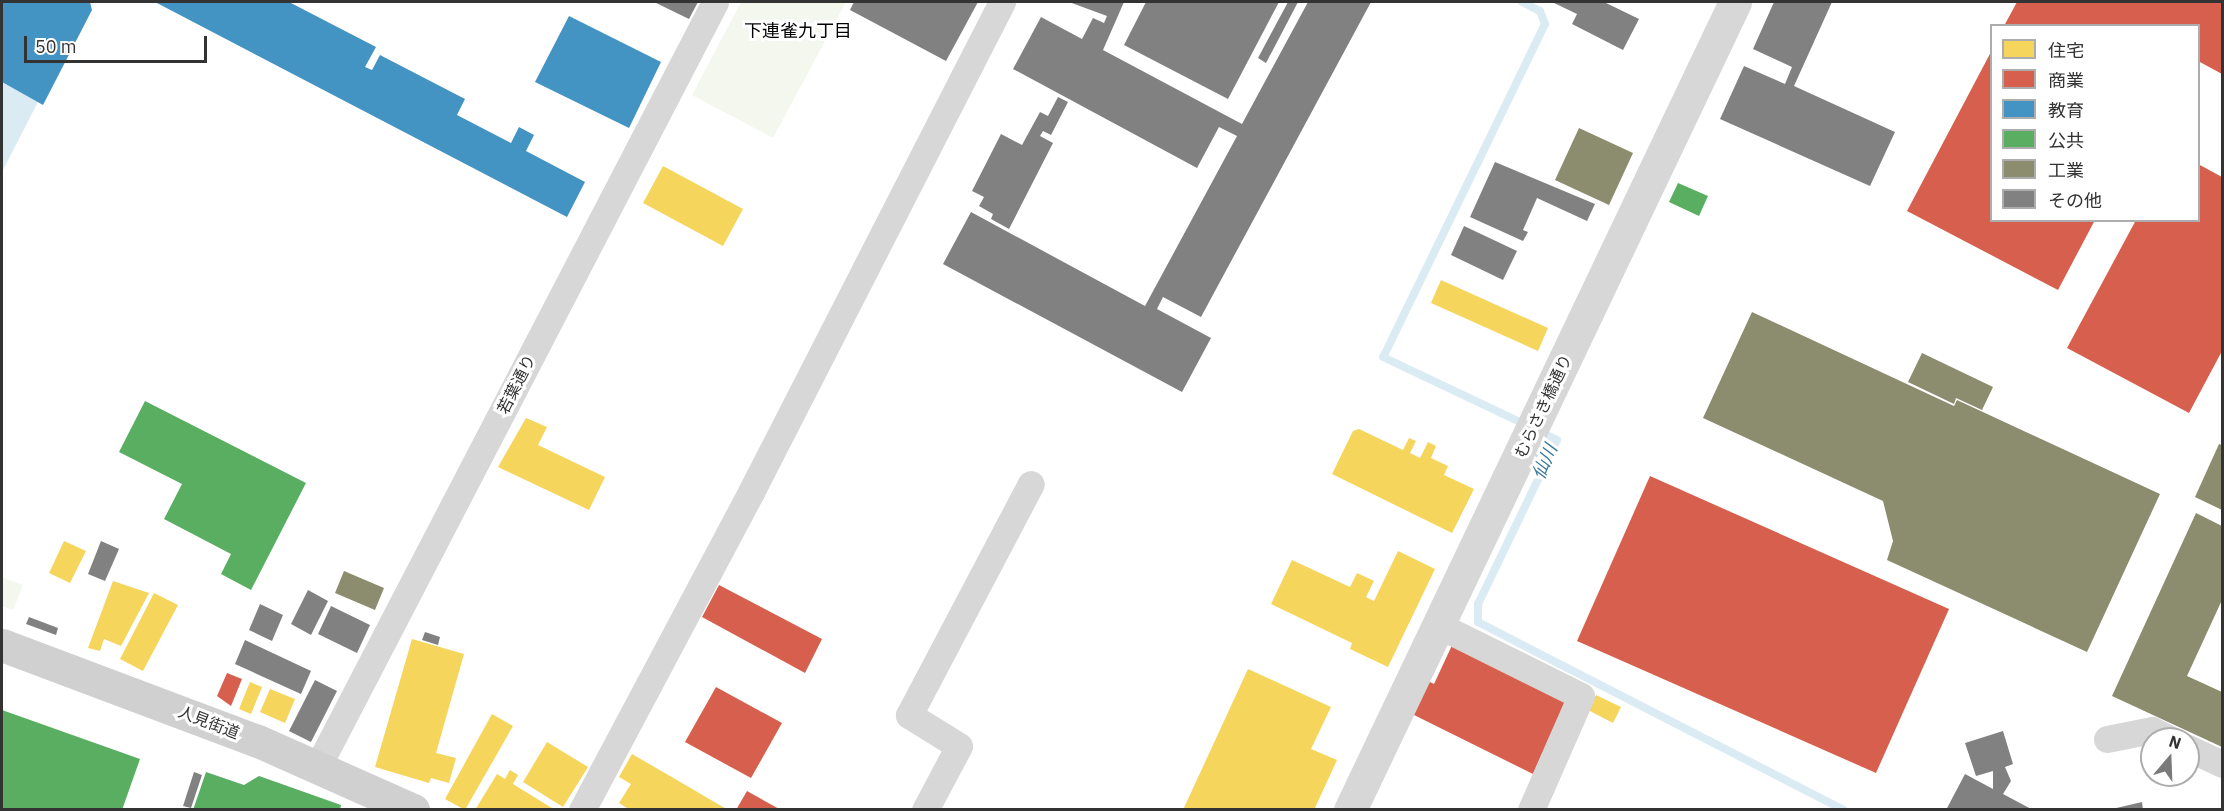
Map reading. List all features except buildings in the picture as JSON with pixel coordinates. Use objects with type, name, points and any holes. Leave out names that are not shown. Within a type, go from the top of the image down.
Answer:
[{"type":"main road","name":"人見街道","points":[[2,645],[318,766],[413,810]]},
{"type":"street","name":"若葉通り","points":[[318,766],[715,2]]},
{"type":"street","points":[[582,810],[746,502],[1002,2]]},
{"type":"street","name":"むらさき橋通り","points":[[1350,810],[1436,624],[1735,2]]},
{"type":"street","points":[[925,810],[959,746],[909,715],[1031,484]]},
{"type":"street","points":[[1436,624],[1581,696],[1531,810]]},
{"type":"street","points":[[2107,739],[2140,732]]},
{"type":"street","points":[[2200,753],[2223,764]]},
{"type":"shaded area","points":[[741,2],[846,2],[773,138],[692,95]]},
{"type":"shaded area","points":[[2,82],[38,102],[3,170],[2,170]]},
{"type":"shaded area","points":[[2,577],[23,585],[13,610],[2,606]]},
{"type":"waterway","name":"仙川","points":[[1522,2],[1540,11],[1545,24],[1383,357],[1524,424]]},
{"type":"waterway","name":"仙川","points":[[1538,431],[1557,440],[1478,604],[1478,622],[1844,810]]},
{"type":"district","name":"下連雀九丁目","points":[[798,31]]}]
